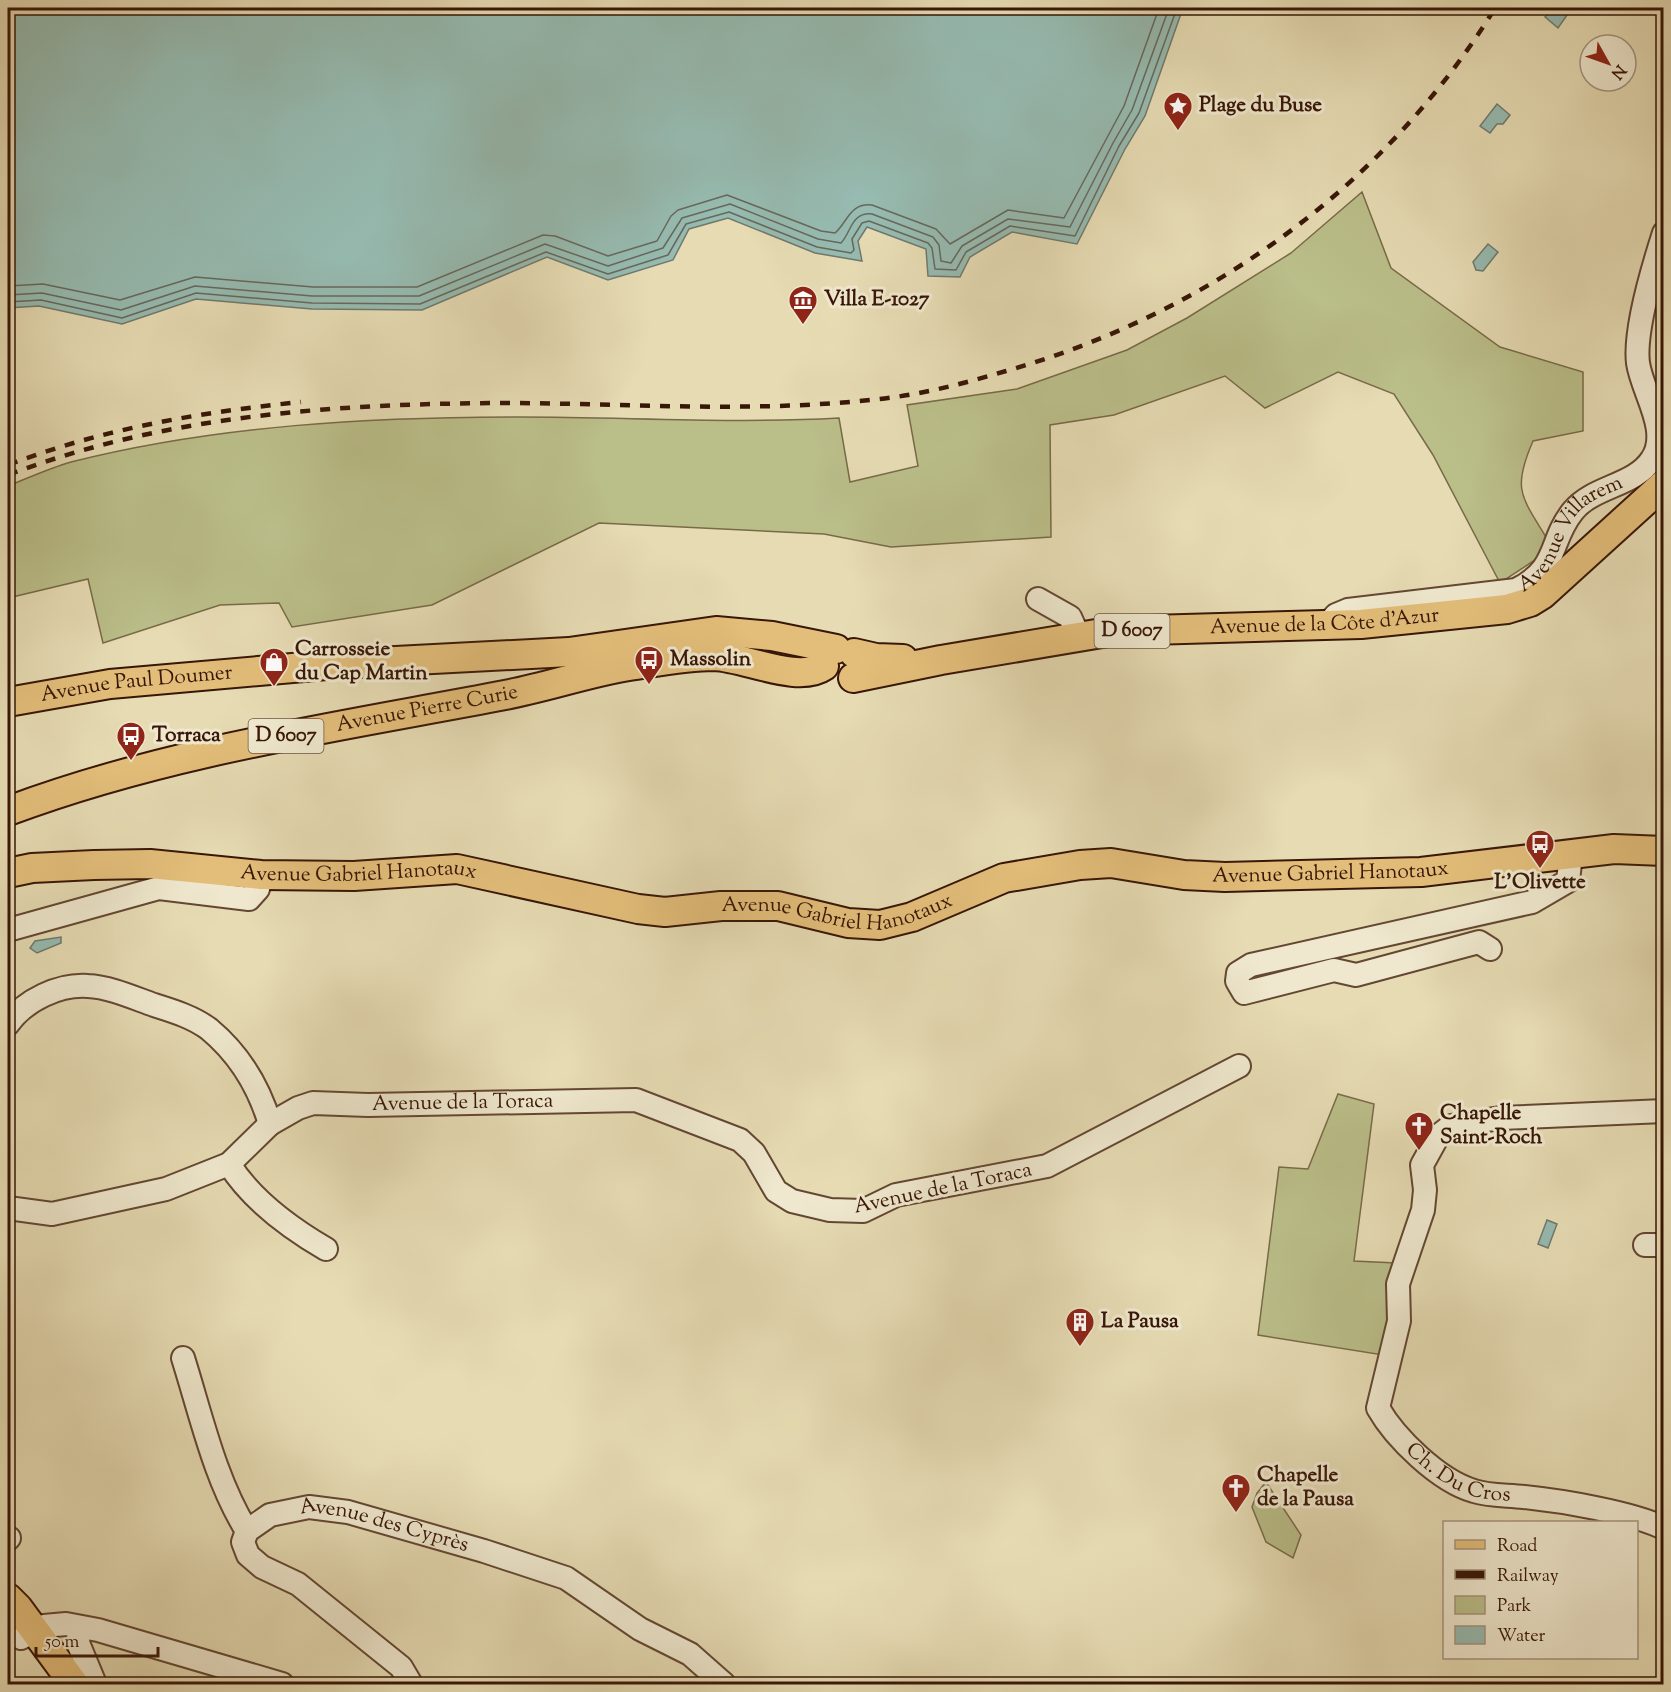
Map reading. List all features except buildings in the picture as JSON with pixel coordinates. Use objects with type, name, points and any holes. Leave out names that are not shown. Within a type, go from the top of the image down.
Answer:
[{"type":"main road","name":"Avenue de la Côte d'Azur","points":[[832,662],[941,660],[1114,632],[1326,626],[1485,612],[1530,602],[1543,594],[1664,484]]},
{"type":"main road","name":"Avenue Paul Doumer","points":[[8,702],[110,684],[338,664],[569,652],[716,632],[772,636],[832,662]]},
{"type":"main road","name":"Avenue Pierre Curie","points":[[8,811],[104,780],[240,746],[569,682],[629,682],[687,672],[718,672],[803,686],[817,685],[832,662]]},
{"type":"main road","name":"Avenue Gabriel Hanotaux","points":[[8,873],[32,868],[150,864],[261,874],[354,876],[457,869],[638,909],[665,912],[721,906],[778,906],[848,923],[880,925],[912,917],[1004,878],[1080,865],[1111,863],[1184,875],[1225,877],[1421,872],[1614,849],[1664,851]]},
{"type":"main road","points":[[8,1598],[21,1630],[53,1684]]},
{"type":"main road","points":[[21,1630],[74,1684]]},
{"type":"street","name":"Avenue Villarem","points":[[1326,626],[1336,615],[1348,610],[1516,590],[1537,578],[1546,568],[1566,521],[1581,501],[1648,465],[1658,446],[1658,432],[1638,363],[1638,346],[1646,302],[1664,232]]},
{"type":"street","points":[[1038,599],[1070,617],[1079,637]]},
{"type":"street","points":[[1490,949],[1479,942],[1356,975],[1334,970],[1244,993],[1237,981],[1238,973],[1251,965],[1532,902],[1568,881],[1570,854]]},
{"type":"street","points":[[8,930],[159,888],[225,894],[237,900],[249,899],[258,889],[261,874]]},
{"type":"street","points":[[8,1024],[31,1002],[53,991],[89,986],[183,1015],[208,1028],[238,1058],[259,1092],[270,1124]]},
{"type":"street","name":"Avenue de la Toraca","points":[[8,1208],[51,1214],[166,1189],[229,1164],[270,1124],[298,1108],[313,1103],[368,1105],[636,1100],[740,1140],[754,1153],[776,1191],[792,1201],[830,1210],[863,1211],[896,1196],[1047,1166],[1239,1066]]},
{"type":"street","name":"Ch. Du Cros","points":[[1637,1521],[1565,1502],[1474,1492],[1453,1482],[1421,1458],[1387,1425],[1378,1408],[1399,1321],[1398,1284],[1423,1210],[1425,1190],[1422,1165],[1438,1136],[1451,1126],[1500,1118],[1664,1110]]},
{"type":"street","points":[[229,1164],[249,1189],[302,1235],[326,1248]]},
{"type":"street","points":[[183,1358],[215,1458],[237,1515],[247,1531],[243,1542],[248,1555],[262,1567],[307,1591],[401,1667],[411,1684]]},
{"type":"street","name":"Avenue des Cyprès","points":[[247,1531],[270,1515],[309,1507],[348,1512],[484,1551],[566,1578],[640,1629],[690,1654],[723,1684]]},
{"type":"street","name":"Ch. Du Cros","points":[[1638,1521],[1664,1528]]},
{"type":"street","points":[[21,1630],[66,1624],[282,1684]]},
{"type":"street","points":[[79,1627],[78,1643],[95,1684]]},
{"type":"green space","points":[[1362,192],[1391,268],[1500,347],[1583,372],[1583,431],[1533,441],[1523,470],[1521,482],[1525,501],[1546,537],[1538,558],[1500,583],[1433,455],[1394,394],[1338,372],[1265,408],[1225,376],[1114,415],[1050,425],[1051,537],[891,547],[824,534],[599,523],[432,605],[292,627],[279,603],[220,605],[103,643],[88,579],[8,598],[8,486],[71,462],[182,439],[352,421],[465,417],[720,420],[839,418],[850,482],[918,466],[907,405],[1017,389],[1127,350],[1187,318],[1291,253]]},
{"type":"green space","points":[[1338,1094],[1374,1104],[1354,1261],[1396,1263],[1383,1355],[1258,1335],[1279,1167],[1308,1169]]},
{"type":"green space","points":[[1266,1482],[1301,1535],[1293,1558],[1266,1542],[1252,1507],[1257,1493]]},
{"type":"water","points":[[8,8],[1183,8],[1145,116],[1125,149],[1077,244],[1012,232],[970,257],[960,277],[928,276],[926,249],[867,227],[858,241],[862,261],[815,253],[728,218],[689,229],[673,260],[608,280],[547,257],[422,310],[312,309],[196,299],[122,324],[39,306],[8,308]]},
{"type":"water","points":[[1553,8],[1572,8],[1558,28],[1545,17]]},
{"type":"water","points":[[1497,104],[1510,115],[1503,124],[1497,124],[1490,133],[1480,126]]},
{"type":"water","points":[[1488,244],[1498,252],[1483,271],[1476,270],[1473,262]]},
{"type":"water","points":[[61,937],[61,943],[37,953],[30,948],[35,941]]},
{"type":"water","points":[[1547,1220],[1557,1224],[1548,1248],[1538,1244]]},
{"type":"railway","points":[[8,475],[67,455],[128,439],[189,426],[313,410],[500,403],[731,407],[824,404],[904,396],[1006,371],[1080,346],[1152,315],[1220,278],[1285,235],[1345,186],[1400,132],[1451,73],[1495,8]]},
{"type":"railway","points":[[8,465],[79,441],[152,424],[226,411],[301,402]]},
{"type":"place","name":"Plage du Buse","points":[[1178,132]]},
{"type":"place","name":"Villa E-1027","points":[[803,326]]},
{"type":"place","name":"Massolin","points":[[649,686]]},
{"type":"place","name":"Carrosseie du Cap Martin","points":[[274,688]]},
{"type":"place","name":"Torraca","points":[[131,762]]},
{"type":"place","name":"L'Olivette","points":[[1540,870]]},
{"type":"place","name":"Chapelle Saint-Roch","points":[[1419,1152]]},
{"type":"place","name":"La Pausa","points":[[1080,1348]]},
{"type":"place","name":"Chapelle de la Pausa","points":[[1236,1514]]}]
